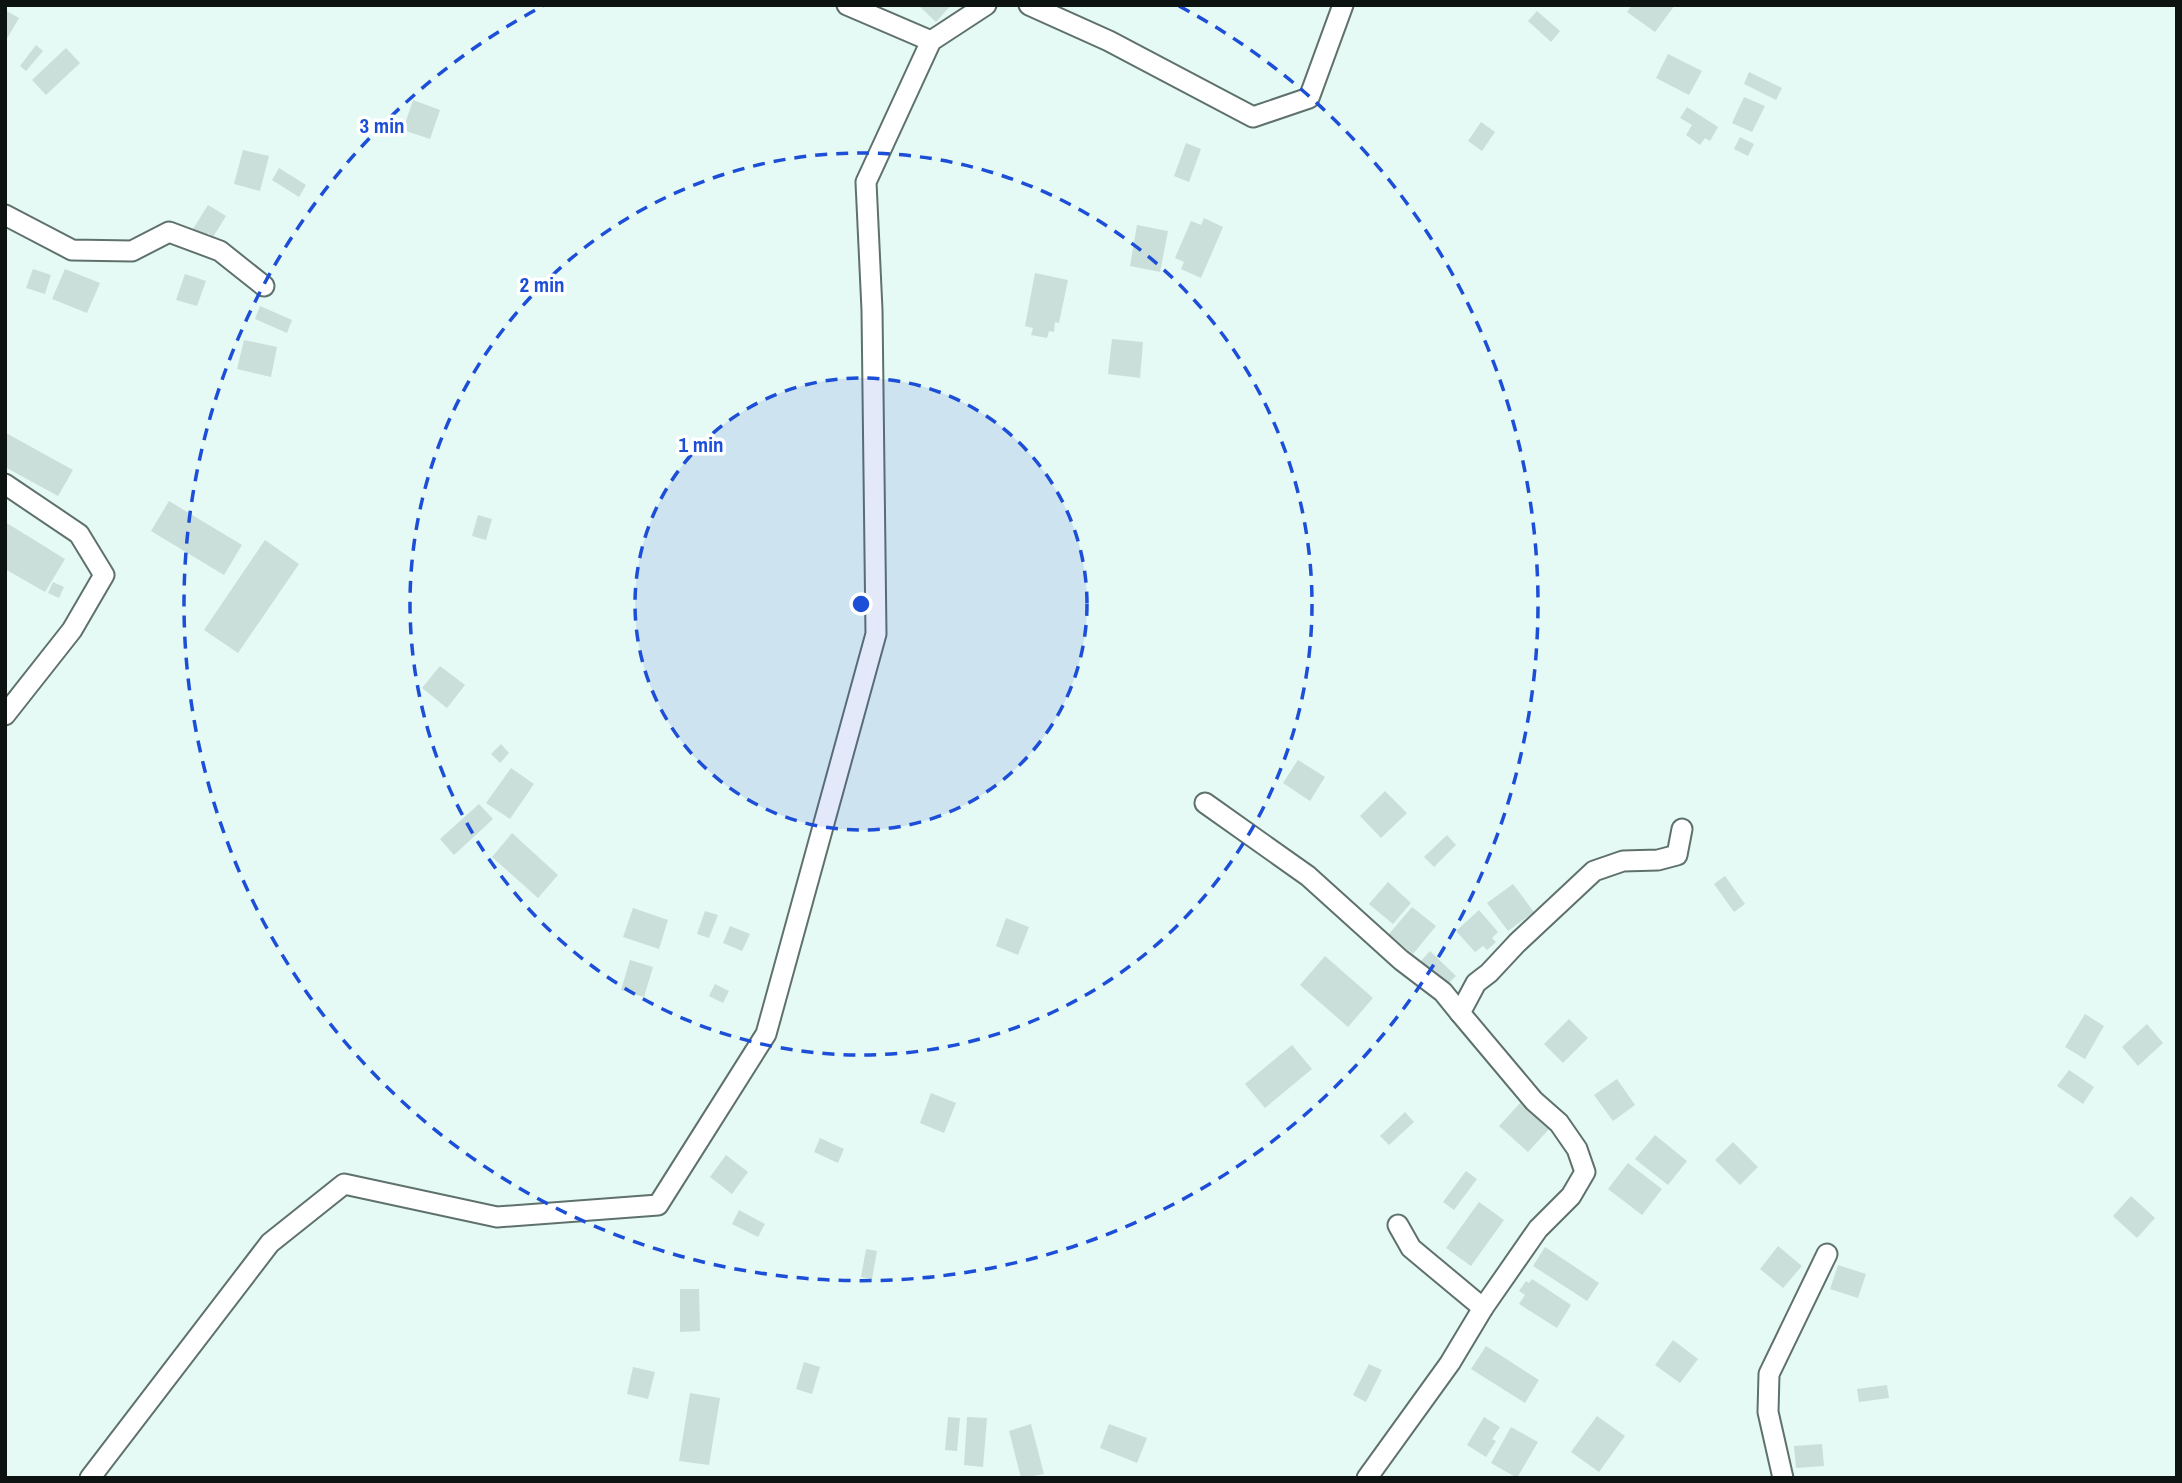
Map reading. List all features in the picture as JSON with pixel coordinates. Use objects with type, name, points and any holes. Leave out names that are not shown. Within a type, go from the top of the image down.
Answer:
[{"type":"street","points":[[847,5],[931,41]]},
{"type":"street","points":[[90,1478],[270,1243],[344,1184],[497,1217],[658,1205],[766,1034],[876,634],[872,310],[866,182],[931,41],[986,5]]},
{"type":"street","points":[[1029,5],[1109,41],[1253,117],[1309,98],[1343,5]]},
{"type":"street","points":[[5,215],[72,250],[132,251],[169,232],[220,251],[264,286]]},
{"type":"street","points":[[5,484],[79,534],[104,575],[72,630],[5,715]]},
{"type":"street","points":[[1205,803],[1308,876],[1401,960],[1443,992],[1534,1101],[1559,1123],[1577,1149],[1585,1172],[1571,1196],[1538,1229],[1483,1308],[1450,1363],[1367,1478]]},
{"type":"street","points":[[1460,1013],[1476,983],[1594,871],[1623,861],[1658,860],[1677,855],[1682,830]]},
{"type":"street","points":[[1398,1225],[1411,1248],[1483,1308]]},
{"type":"street","points":[[1783,1478],[1768,1412],[1769,1374],[1827,1254]]},
{"type":"building","points":[[918,5],[951,5],[936,22]]},
{"type":"building","points":[[1632,5],[1675,5],[1655,32],[1627,12]]},
{"type":"building","points":[[5,10],[19,18],[5,42]]},
{"type":"building","points":[[1537,11],[1560,31],[1551,42],[1528,21]]},
{"type":"building","points":[[36,45],[43,51],[26,71],[20,66]]},
{"type":"building","points":[[66,48],[80,63],[46,95],[32,80]]},
{"type":"building","points":[[1668,54],[1702,71],[1689,95],[1656,78]]},
{"type":"building","points":[[1749,72],[1782,88],[1776,100],[1744,84]]},
{"type":"building","points":[[1744,97],[1765,106],[1752,132],[1732,123]]},
{"type":"building","points":[[413,100],[440,110],[430,139],[403,130]]},
{"type":"building","points":[[1687,107],[1718,127],[1710,141],[1705,138],[1700,145],[1686,135],[1692,125],[1680,118]]},
{"type":"building","points":[[1481,122],[1495,132],[1482,151],[1468,141]]},
{"type":"building","points":[[1740,137],[1754,144],[1748,156],[1734,149]]},
{"type":"building","points":[[1186,143],[1201,149],[1189,182],[1174,176]]},
{"type":"building","points":[[243,150],[269,156],[260,191],[234,184]]},
{"type":"building","points":[[279,168],[306,185],[299,197],[272,180]]},
{"type":"building","points":[[208,205],[226,216],[213,237],[193,229]]},
{"type":"building","points":[[1204,218],[1223,227],[1201,278],[1181,269],[1184,262],[1175,258],[1191,221],[1201,225]]},
{"type":"building","points":[[1137,225],[1168,231],[1160,272],[1130,266]]},
{"type":"building","points":[[33,269],[51,275],[45,294],[26,288]]},
{"type":"building","points":[[65,269],[100,283],[87,313],[52,299]]},
{"type":"building","points":[[1035,273],[1068,280],[1059,323],[1055,322],[1054,332],[1049,331],[1047,338],[1031,335],[1033,328],[1025,326]]},
{"type":"building","points":[[185,274],[206,281],[197,306],[176,300]]},
{"type":"building","points":[[260,306],[292,320],[287,333],[255,319]]},
{"type":"building","points":[[1112,339],[1143,342],[1140,378],[1108,374]]},
{"type":"building","points":[[244,340],[277,347],[271,377],[237,369]]},
{"type":"building","points":[[6,433],[73,470],[58,496],[5,467]]},
{"type":"building","points":[[169,501],[242,545],[224,575],[151,531]]},
{"type":"building","points":[[478,515],[492,519],[486,540],[472,536]]},
{"type":"building","points":[[5,522],[65,559],[45,592],[5,569]]},
{"type":"building","points":[[265,540],[299,564],[238,653],[204,630]]},
{"type":"building","points":[[53,582],[64,587],[59,598],[48,593]]},
{"type":"building","points":[[440,666],[465,685],[447,708],[422,688]]},
{"type":"building","points":[[501,744],[509,753],[500,763],[491,754]]},
{"type":"building","points":[[1298,760],[1325,777],[1310,801],[1283,783]]},
{"type":"building","points":[[511,768],[534,784],[510,819],[486,803]]},
{"type":"building","points":[[1385,791],[1407,813],[1381,838],[1360,816]]},
{"type":"building","points":[[479,804],[493,819],[454,855],[440,839]]},
{"type":"building","points":[[512,833],[558,875],[538,898],[492,857]]},
{"type":"building","points":[[1447,835],[1456,845],[1434,867],[1424,857]]},
{"type":"building","points":[[1725,876],[1745,904],[1734,912],[1714,884]]},
{"type":"building","points":[[1388,882],[1411,903],[1393,924],[1369,904]]},
{"type":"building","points":[[1513,884],[1534,912],[1508,931],[1487,903]]},
{"type":"building","points":[[1412,907],[1436,926],[1413,954],[1389,934]]},
{"type":"building","points":[[633,908],[668,920],[659,949],[623,937]]},
{"type":"building","points":[[1479,910],[1498,932],[1492,938],[1496,942],[1487,950],[1483,946],[1475,952],[1456,931]]},
{"type":"building","points":[[705,911],[718,915],[709,938],[697,934]]},
{"type":"building","points":[[1006,918],[1029,927],[1018,955],[996,946]]},
{"type":"building","points":[[730,926],[750,934],[742,951],[723,943]]},
{"type":"building","points":[[1430,951],[1456,976],[1447,985],[1421,961]]},
{"type":"building","points":[[1325,956],[1373,998],[1348,1027],[1300,985]]},
{"type":"building","points":[[630,960],[653,967],[644,997],[621,990]]},
{"type":"building","points":[[715,984],[729,991],[723,1003],[709,996]]},
{"type":"building","points":[[2085,1014],[2104,1026],[2085,1059],[2065,1047]]},
{"type":"building","points":[[1569,1019],[1588,1038],[1563,1063],[1544,1044]]},
{"type":"building","points":[[2147,1024],[2163,1043],[2138,1066],[2122,1047]]},
{"type":"building","points":[[1292,1045],[1312,1069],[1265,1108],[1245,1084]]},
{"type":"building","points":[[2069,1070],[2094,1087],[2083,1104],[2057,1086]]},
{"type":"building","points":[[1617,1079],[1635,1105],[1613,1121],[1594,1095]]},
{"type":"building","points":[[931,1093],[956,1103],[944,1133],[920,1123]]},
{"type":"building","points":[[1521,1102],[1550,1128],[1528,1152],[1499,1126]]},
{"type":"building","points":[[1405,1112],[1414,1122],[1389,1145],[1380,1136]]},
{"type":"building","points":[[1655,1135],[1687,1161],[1668,1185],[1635,1159]]},
{"type":"building","points":[[820,1138],[844,1149],[838,1163],[814,1152]]},
{"type":"building","points":[[1733,1142],[1758,1167],[1740,1185],[1715,1160]]},
{"type":"building","points":[[726,1155],[748,1172],[732,1194],[710,1177]]},
{"type":"building","points":[[1628,1163],[1662,1189],[1642,1215],[1608,1189]]},
{"type":"building","points":[[1466,1171],[1477,1179],[1454,1210],[1443,1202]]},
{"type":"building","points":[[2131,1196],[2155,1218],[2137,1238],[2113,1216]]},
{"type":"building","points":[[1479,1202],[1504,1220],[1471,1266],[1446,1248]]},
{"type":"building","points":[[739,1210],[765,1224],[758,1237],[732,1224]]},
{"type":"building","points":[[1778,1246],[1802,1266],[1783,1288],[1760,1269]]},
{"type":"building","points":[[1545,1247],[1599,1283],[1587,1301],[1533,1266]]},
{"type":"building","points":[[866,1249],[877,1251],[872,1279],[861,1277]]},
{"type":"building","points":[[1838,1265],[1866,1274],[1858,1298],[1830,1289]]},
{"type":"building","points":[[1532,1279],[1571,1305],[1557,1328],[1519,1304],[1525,1295],[1519,1291],[1526,1281],[1529,1283]]},
{"type":"building","points":[[680,1289],[699,1289],[700,1331],[680,1332]]},
{"type":"building","points":[[1673,1340],[1698,1359],[1680,1383],[1655,1365]]},
{"type":"building","points":[[1486,1346],[1539,1380],[1525,1403],[1471,1369]]},
{"type":"building","points":[[804,1362],[820,1367],[812,1394],[796,1389]]},
{"type":"building","points":[[1369,1364],[1382,1370],[1366,1402],[1353,1395]]},
{"type":"building","points":[[633,1367],[655,1372],[648,1399],[627,1394]]},
{"type":"building","points":[[1887,1385],[1889,1398],[1859,1402],[1857,1389]]},
{"type":"building","points":[[690,1393],[720,1398],[709,1465],[679,1461]]},
{"type":"building","points":[[1597,1416],[1625,1436],[1599,1472],[1571,1452]]},
{"type":"building","points":[[948,1417],[960,1418],[957,1451],[945,1450]]},
{"type":"building","points":[[967,1417],[987,1418],[983,1467],[964,1465]]},
{"type":"building","points":[[1484,1417],[1500,1427],[1492,1439],[1496,1441],[1486,1457],[1467,1445]]},
{"type":"building","points":[[1031,1424],[1044,1474],[1021,1478],[1009,1431]]},
{"type":"building","points":[[1109,1424],[1147,1438],[1137,1463],[1100,1448]]},
{"type":"building","points":[[1511,1427],[1538,1442],[1517,1478],[1491,1463]]},
{"type":"building","points":[[1822,1444],[1824,1466],[1796,1468],[1794,1446]]}]
